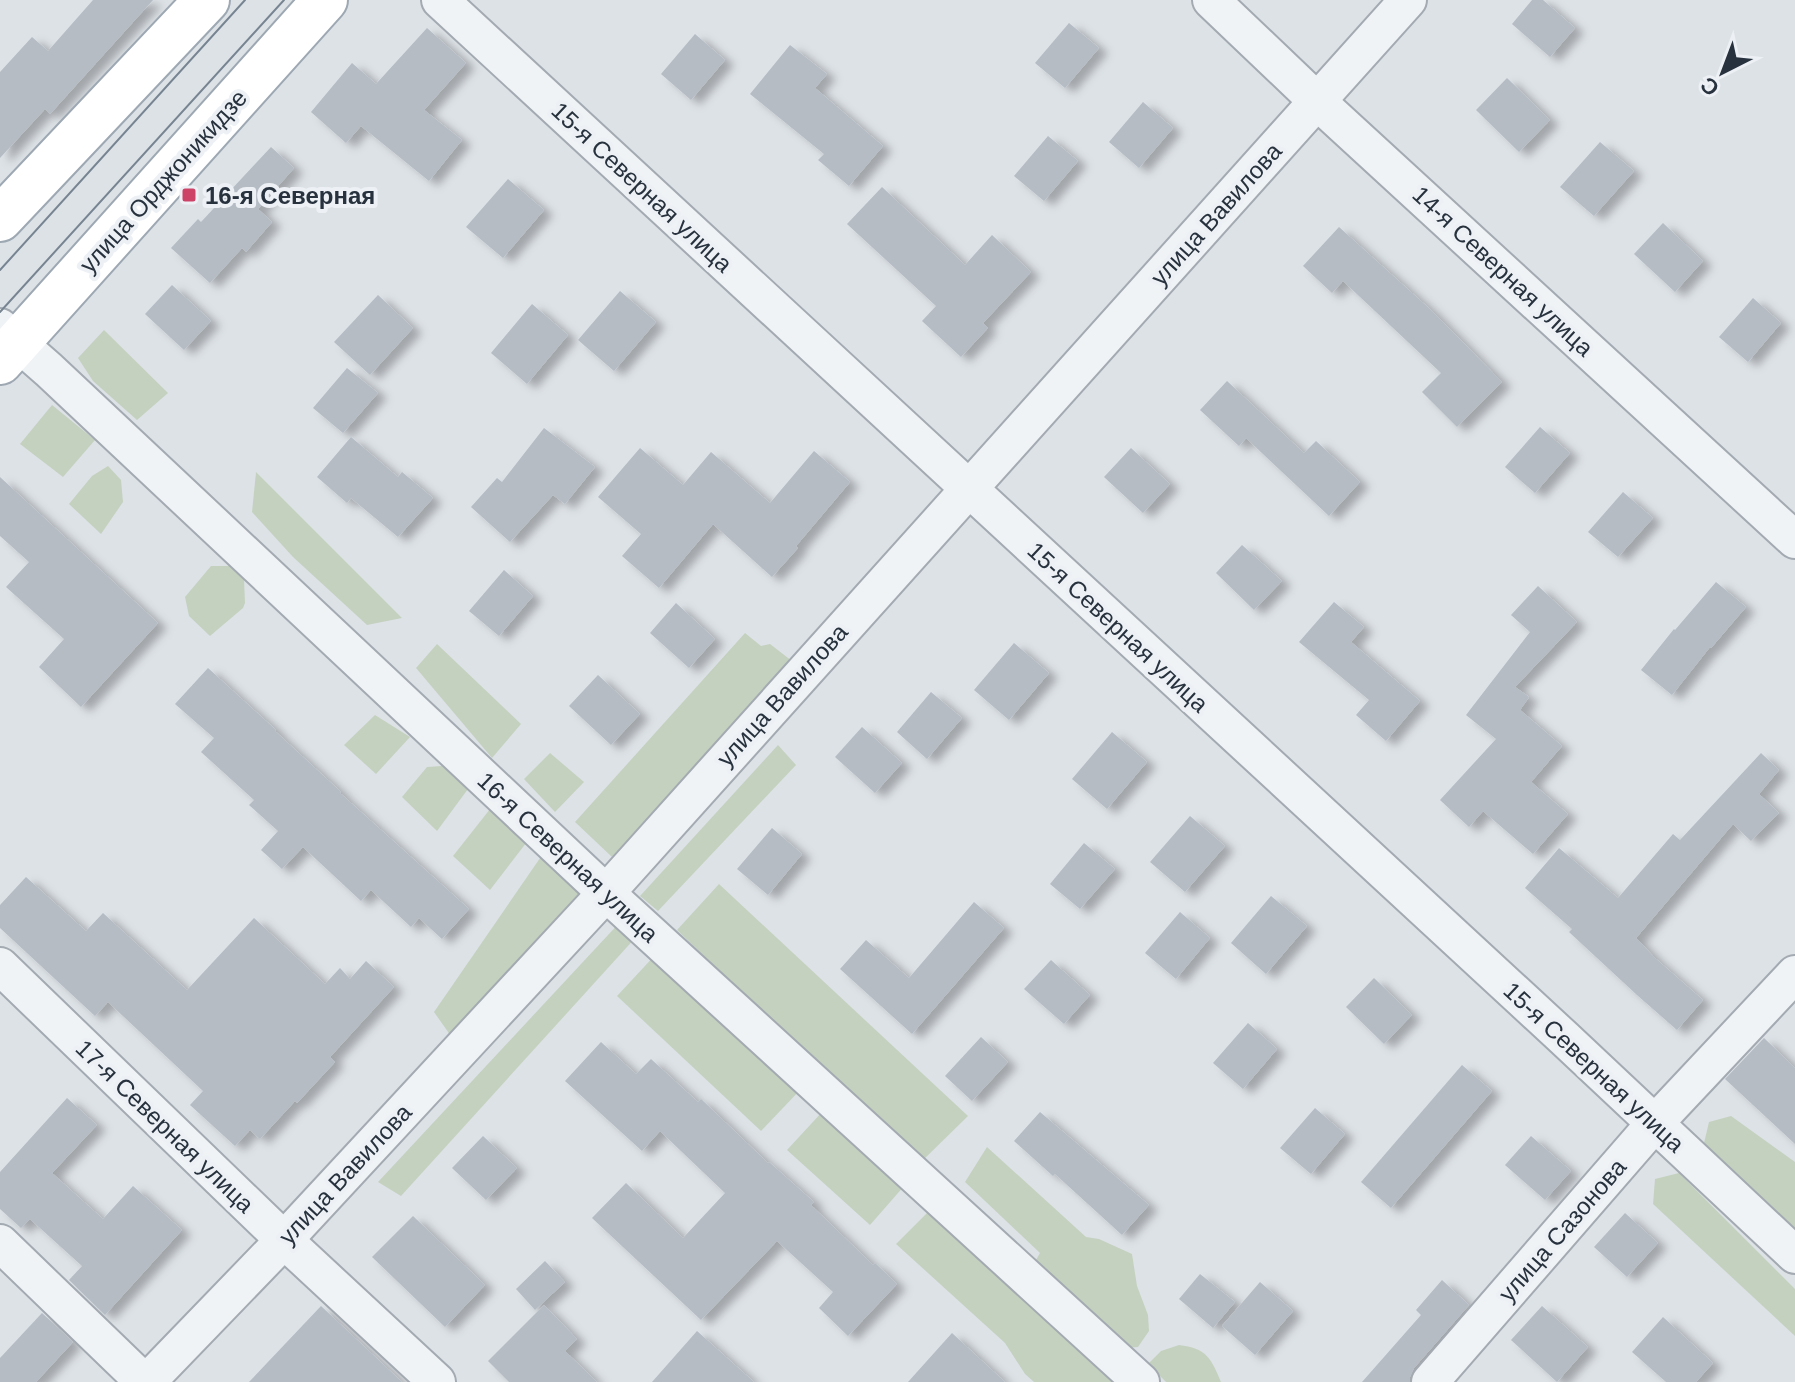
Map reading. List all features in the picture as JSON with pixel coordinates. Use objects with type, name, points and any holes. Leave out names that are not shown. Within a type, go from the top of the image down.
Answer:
[{"type":"main road","points":[[0,219],[207,0]]},
{"type":"main road","name":"улица Орджоникидзе","points":[[6,344],[325,0]]},
{"type":"street","name":"15-я Северная улица","points":[[440,0],[1795,1255]]},
{"type":"street","name":"14-я Северная улица","points":[[1211,0],[1795,540]]},
{"type":"street","name":"улица Вавилова","points":[[146,1382],[284,1240],[606,893],[1408,0]]},
{"type":"street","name":"16-я Северная улица","points":[[6,344],[49,370],[606,893],[1141,1382]]},
{"type":"street","name":"17-я Северная улица","points":[[0,966],[284,1240],[437,1382]]},
{"type":"street","name":"улица Сазонова","points":[[1430,1382],[1655,1123],[1795,974]]},
{"type":"street","points":[[0,1243],[146,1382]]},
{"type":"green space","points":[[104,330],[168,393],[137,420],[93,381],[78,358]]},
{"type":"green space","points":[[52,405],[95,440],[63,477],[20,444]]},
{"type":"green space","points":[[108,466],[121,480],[123,502],[101,534],[69,504],[92,476]]},
{"type":"green space","points":[[256,472],[402,618],[367,625],[293,557],[252,512]]},
{"type":"green space","points":[[211,566],[231,566],[244,579],[245,603],[210,636],[189,616],[185,597]]},
{"type":"green space","points":[[745,633],[761,646],[770,644],[792,661],[612,857],[575,822]]},
{"type":"green space","points":[[437,644],[521,724],[492,758],[416,668]]},
{"type":"green space","points":[[375,715],[410,737],[376,774],[344,745]]},
{"type":"green space","points":[[778,745],[796,765],[658,911],[640,896]]},
{"type":"green space","points":[[550,753],[584,782],[555,812],[524,779]]},
{"type":"green space","points":[[442,766],[468,789],[437,831],[402,797],[427,767]]},
{"type":"green space","points":[[494,804],[530,838],[490,890],[453,856]]},
{"type":"green space","points":[[547,848],[590,892],[453,1039],[434,1012]]},
{"type":"green space","points":[[719,884],[968,1116],[919,1164],[677,930]]},
{"type":"green space","points":[[622,920],[637,936],[401,1196],[378,1182]]},
{"type":"green space","points":[[657,953],[802,1088],[761,1131],[617,996]]},
{"type":"green space","points":[[823,1111],[905,1185],[870,1225],[787,1150]]},
{"type":"green space","points":[[1731,1116],[1795,1162],[1795,1234],[1703,1147],[1709,1122]]},
{"type":"green space","points":[[987,1147],[1086,1237],[1099,1239],[1132,1254],[1137,1286],[1148,1315],[1149,1331],[1138,1347],[1125,1348],[1048,1279],[1036,1260],[1040,1253],[965,1182]]},
{"type":"green space","points":[[1679,1173],[1795,1289],[1795,1336],[1653,1204],[1655,1179]]},
{"type":"green space","points":[[933,1207],[1124,1382],[1034,1382],[1025,1374],[1005,1343],[896,1244]]},
{"type":"green space","points":[[1179,1345],[1202,1352],[1221,1382],[1166,1382],[1148,1364],[1161,1351]]},
{"type":"building","points":[[93,0],[153,0],[50,114],[45,109],[0,158],[0,72],[32,37],[48,51]]},
{"type":"building","points":[[1532,0],[1543,0],[1575,28],[1550,57],[1512,24]]},
{"type":"building","points":[[1069,23],[1099,48],[1065,88],[1035,63]]},
{"type":"building","points":[[427,28],[466,63],[424,110],[462,140],[429,181],[361,126],[346,143],[311,112],[352,63],[376,84]]},
{"type":"building","points":[[695,34],[725,60],[691,100],[661,74]]},
{"type":"building","points":[[790,45],[827,74],[815,88],[883,146],[849,186],[818,160],[824,154],[750,94]]},
{"type":"building","points":[[1507,78],[1550,120],[1519,152],[1476,110]]},
{"type":"building","points":[[1143,102],[1173,128],[1139,168],[1109,142]]},
{"type":"building","points":[[1048,136],[1078,161],[1044,201],[1014,176]]},
{"type":"building","points":[[1600,142],[1634,171],[1594,216],[1560,187]]},
{"type":"building","points":[[271,147],[294,168],[258,209],[272,222],[246,252],[242,248],[210,283],[171,248],[198,219],[201,222]]},
{"type":"building","points":[[508,179],[544,210],[503,258],[466,227]]},
{"type":"building","points":[[882,187],[965,265],[992,235],[1031,272],[983,323],[988,328],[961,357],[922,321],[936,306],[847,224]]},
{"type":"building","points":[[1663,223],[1703,261],[1675,292],[1634,254]]},
{"type":"building","points":[[1339,227],[1431,310],[1502,382],[1457,427],[1422,392],[1441,373],[1343,281],[1332,293],[1303,266]]},
{"type":"building","points":[[172,285],[211,321],[184,350],[145,314]]},
{"type":"building","points":[[620,291],[656,322],[614,371],[578,340]]},
{"type":"building","points":[[378,295],[413,328],[370,375],[334,342]]},
{"type":"building","points":[[1753,298],[1781,323],[1748,362],[1719,337]]},
{"type":"building","points":[[532,304],[568,335],[527,384],[491,353]]},
{"type":"building","points":[[347,368],[378,393],[343,433],[313,408]]},
{"type":"building","points":[[1227,381],[1304,453],[1316,441],[1360,482],[1329,516],[1246,438],[1239,446],[1200,410]]},
{"type":"building","points":[[1540,427],[1570,453],[1535,493],[1505,467]]},
{"type":"building","points":[[544,428],[595,467],[565,504],[553,495],[510,542],[471,507],[497,478],[502,482]]},
{"type":"building","points":[[351,437],[398,477],[402,472],[433,498],[398,537],[351,498],[347,503],[317,477]]},
{"type":"building","points":[[640,448],[683,485],[711,452],[770,503],[814,451],[850,482],[772,577],[713,524],[659,588],[622,556],[641,534],[598,497]]},
{"type":"building","points":[[1131,448],[1170,484],[1143,513],[1104,477]]},
{"type":"building","points":[[0,477],[158,623],[81,707],[39,667],[64,639],[6,587],[29,562],[0,536]]},
{"type":"building","points":[[1623,492],[1653,518],[1618,557],[1588,532]]},
{"type":"building","points":[[1242,545],[1282,581],[1254,610],[1216,573]]},
{"type":"building","points":[[504,570],[533,596],[499,636],[469,611]]},
{"type":"building","points":[[1716,582],[1746,607],[1672,695],[1641,670]]},
{"type":"building","points":[[1538,586],[1577,622],[1515,687],[1529,697],[1520,710],[1562,746],[1531,782],[1568,814],[1533,854],[1483,811],[1469,827],[1440,800],[1496,739],[1466,715],[1530,632],[1511,615]]},
{"type":"building","points":[[1334,602],[1364,627],[1351,642],[1420,701],[1386,741],[1356,715],[1369,700],[1299,642]]},
{"type":"building","points":[[676,603],[715,639],[689,668],[650,633]]},
{"type":"building","points":[[1014,643],[1049,673],[1009,720],[974,690]]},
{"type":"building","points":[[208,668],[469,909],[442,939],[419,918],[411,927],[371,890],[361,901],[303,847],[282,869],[261,850],[278,831],[249,805],[254,800],[201,752],[214,738],[175,704]]},
{"type":"building","points":[[598,675],[640,714],[611,745],[569,706]]},
{"type":"building","points":[[931,692],[962,718],[927,759],[897,732]]},
{"type":"building","points":[[862,727],[902,763],[875,793],[835,757]]},
{"type":"building","points":[[1112,732],[1147,762],[1107,809],[1072,779]]},
{"type":"building","points":[[1761,753],[1779,770],[1759,794],[1779,813],[1751,841],[1733,824],[1636,938],[1703,1000],[1677,1030],[1525,888],[1559,848],[1618,898],[1673,834],[1680,840]]},
{"type":"building","points":[[1190,816],[1225,846],[1185,892],[1150,862]]},
{"type":"building","points":[[772,828],[802,854],[768,895],[737,869]]},
{"type":"building","points":[[1084,843],[1115,869],[1080,909],[1050,884]]},
{"type":"building","points":[[26,877],[86,931],[103,913],[187,990],[254,918],[325,984],[340,968],[350,979],[366,961],[394,987],[330,1057],[335,1062],[297,1103],[295,1101],[260,1139],[250,1130],[235,1146],[190,1105],[203,1091],[108,1002],[95,1016],[0,928],[0,905]]},
{"type":"building","points":[[1271,896],[1307,926],[1266,974],[1231,943]]},
{"type":"building","points":[[974,902],[1004,928],[912,1034],[840,969],[866,940],[909,978]]},
{"type":"building","points":[[1180,912],[1210,938],[1176,979],[1145,953]]},
{"type":"building","points":[[1051,960],[1090,995],[1064,1024],[1024,989]]},
{"type":"building","points":[[1374,978],[1412,1015],[1384,1044],[1346,1007]]},
{"type":"building","points":[[1248,1023],[1277,1049],[1243,1089],[1213,1063]]},
{"type":"building","points":[[981,1037],[1008,1062],[972,1101],[945,1076]]},
{"type":"building","points":[[1764,1038],[1795,1068],[1795,1144],[1725,1079]]},
{"type":"building","points":[[601,1042],[636,1074],[651,1059],[698,1102],[701,1099],[814,1202],[811,1205],[897,1284],[848,1336],[819,1308],[833,1292],[777,1241],[701,1320],[592,1218],[626,1183],[683,1238],[725,1193],[660,1131],[642,1151],[565,1081]]},
{"type":"building","points":[[1462,1065],[1492,1091],[1391,1208],[1361,1182]]},
{"type":"building","points":[[67,1098],[97,1125],[52,1173],[103,1219],[133,1186],[182,1230],[105,1315],[69,1280],[82,1266],[30,1219],[21,1228],[0,1209],[0,1172]]},
{"type":"building","points":[[1315,1108],[1345,1134],[1311,1174],[1280,1148]]},
{"type":"building","points":[[1040,1112],[1149,1205],[1122,1235],[1014,1141]]},
{"type":"building","points":[[483,1136],[517,1168],[486,1200],[452,1168]]},
{"type":"building","points":[[1531,1136],[1571,1171],[1545,1200],[1505,1165]]},
{"type":"building","points":[[1625,1213],[1658,1243],[1627,1277],[1594,1247]]},
{"type":"building","points":[[413,1216],[485,1285],[445,1327],[372,1257]]},
{"type":"building","points":[[545,1261],[565,1282],[535,1310],[516,1289]]},
{"type":"building","points":[[1200,1274],[1235,1302],[1213,1328],[1179,1299]]},
{"type":"building","points":[[1442,1280],[1469,1305],[1414,1368],[1410,1382],[1362,1382],[1421,1315],[1416,1310]]},
{"type":"building","points":[[1260,1282],[1293,1311],[1255,1355],[1222,1326]]},
{"type":"building","points":[[544,1305],[577,1339],[565,1351],[597,1382],[509,1382],[488,1361]]},
{"type":"building","points":[[321,1306],[402,1382],[249,1382]]},
{"type":"building","points":[[1542,1306],[1588,1347],[1557,1382],[1511,1340]]},
{"type":"building","points":[[42,1313],[73,1342],[36,1382],[0,1382],[0,1358]]},
{"type":"building","points":[[1663,1317],[1713,1363],[1696,1382],[1666,1382],[1632,1352]]},
{"type":"building","points":[[697,1331],[754,1382],[652,1382]]},
{"type":"building","points":[[952,1333],[1005,1382],[908,1382]]},
{"type":"tram line","points":[[0,270],[245,0]]},
{"type":"tram line","points":[[0,312],[284,0]]},
{"type":"place","name":"16-я Северная","points":[[189,195]]}]
